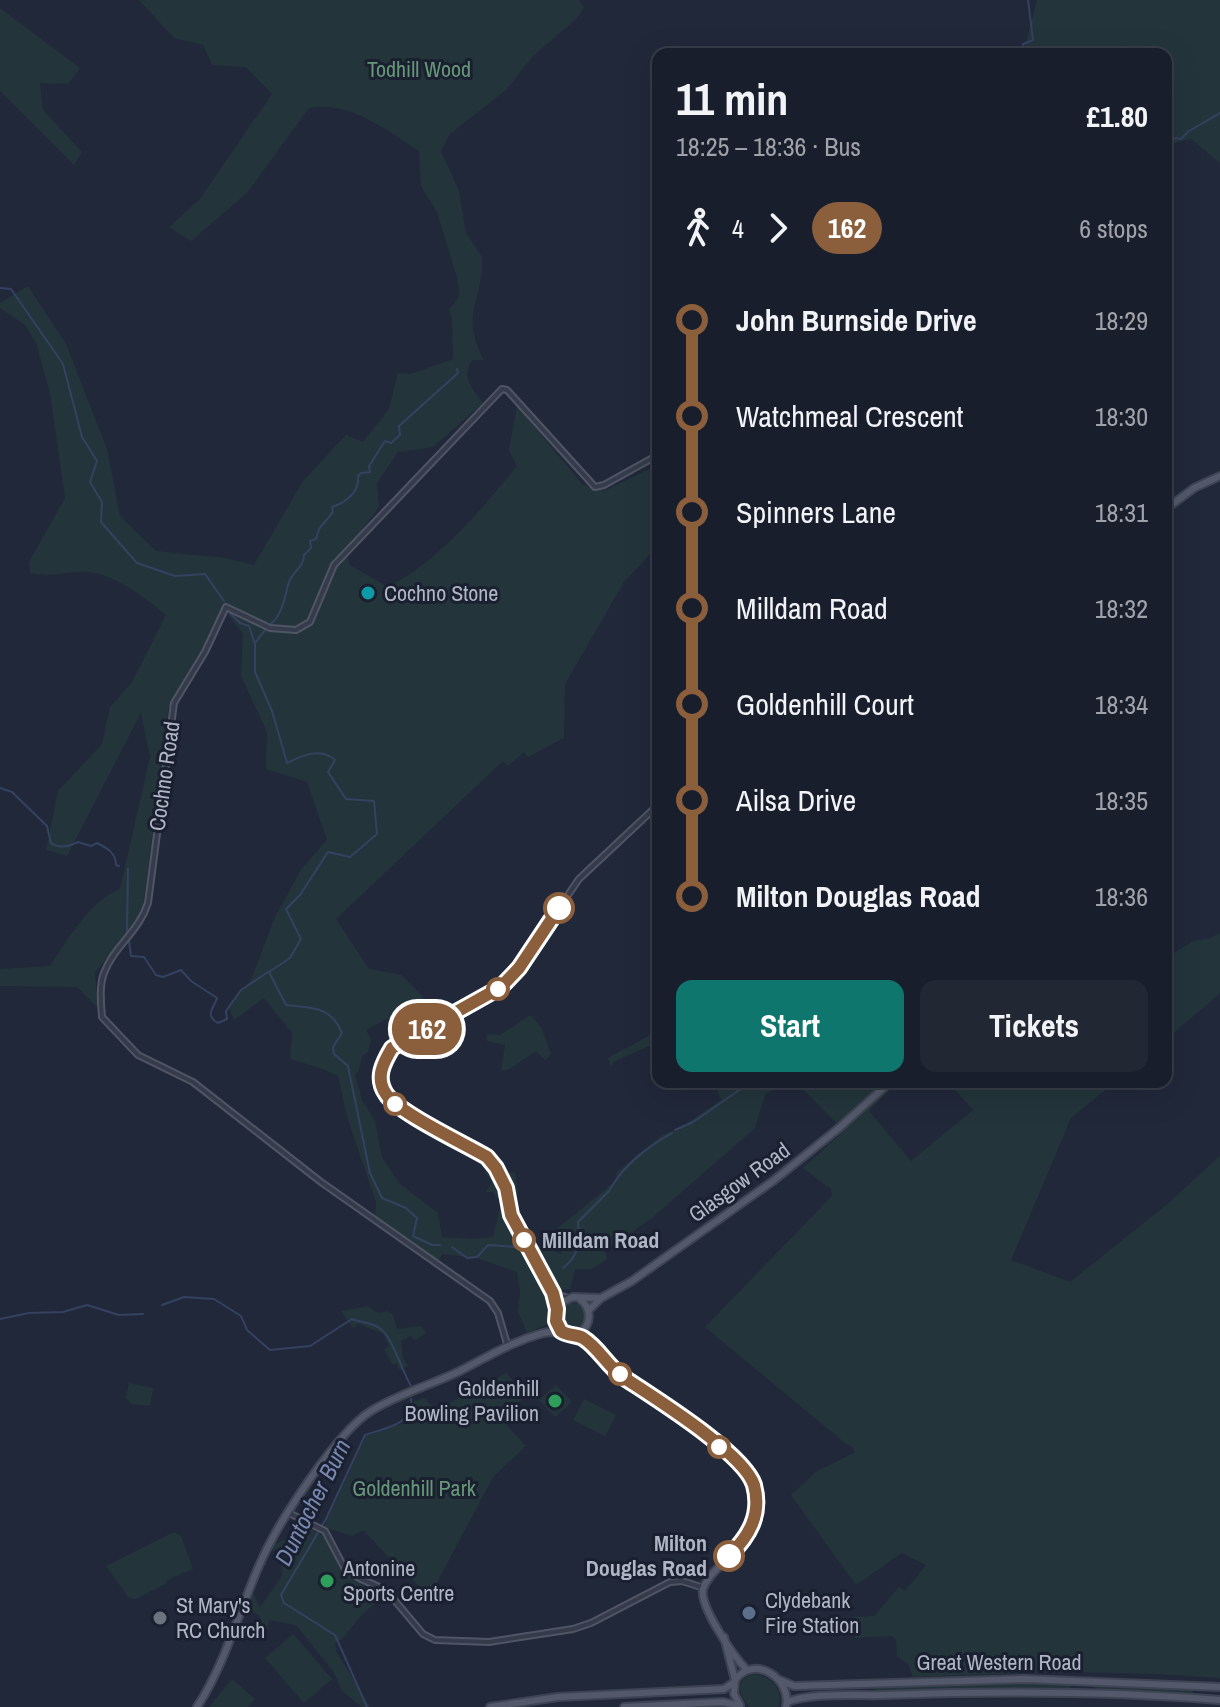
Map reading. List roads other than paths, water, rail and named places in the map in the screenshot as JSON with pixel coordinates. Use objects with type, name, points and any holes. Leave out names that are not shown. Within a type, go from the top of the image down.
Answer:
[{"type":"main road","points":[[1172,504],[1194,488],[1220,476]]},
{"type":"main road","name":"Glasgow Road","points":[[589,1310],[601,1298],[632,1281],[773,1181],[883,1088]]},
{"type":"main road","points":[[564,1334],[557,1324],[557,1309],[568,1298],[580,1299],[589,1310],[587,1325],[595,1349]]},
{"type":"main road","name":"Glasgow Road","points":[[580,1299],[601,1298]]},
{"type":"main road","points":[[197,1707],[233,1633],[263,1557],[287,1512],[347,1433],[366,1414],[507,1344],[547,1332],[557,1324]]},
{"type":"main road","points":[[576,1335],[587,1325]]},
{"type":"main road","points":[[490,1707],[521,1700],[558,1697],[724,1689],[747,1670],[704,1603],[704,1588],[712,1574],[751,1530],[757,1507],[752,1481],[738,1461],[665,1403],[623,1377],[586,1339],[547,1332]]},
{"type":"main road","points":[[724,1637],[734,1694],[741,1706]]},
{"type":"main road","name":"Great Western Road","points":[[747,1670],[763,1669],[794,1686],[1025,1679],[1220,1687]]},
{"type":"main road","points":[[780,1680],[786,1705]]},
{"type":"main road","points":[[1203,1686],[1203,1699]]},
{"type":"main road","name":"Great Western Road","points":[[786,1705],[806,1698],[958,1692],[1083,1693],[1220,1700]]},
{"type":"main road","points":[[624,1707],[725,1702],[741,1706]]},
{"type":"street","name":"Cochno Road","points":[[507,1344],[498,1313],[490,1301],[321,1182],[193,1082],[138,1055],[102,1017],[104,973],[141,923],[148,903],[174,703],[205,652],[226,607],[267,626],[296,630],[310,622],[334,565],[502,389],[507,390],[595,487],[652,458]]},
{"type":"street","points":[[557,1309],[553,1293],[511,1215],[506,1188],[496,1168],[487,1157],[392,1102],[382,1086],[382,1065],[392,1048],[485,998],[511,978],[579,879],[652,811]]},
{"type":"street","points":[[553,1293],[568,1298]]},
{"type":"street","points":[[287,1512],[325,1531],[348,1571],[386,1590],[423,1634],[435,1640],[489,1642],[573,1629],[591,1623],[670,1582],[682,1581],[704,1588]]},
{"type":"waterway","points":[[1023,48],[1023,44],[1033,40],[1028,0]]},
{"type":"waterway","points":[[1172,140],[1181,139],[1220,113]]},
{"type":"waterway","points":[[0,288],[11,289],[63,364],[82,437],[97,461],[90,482],[102,502],[101,522],[137,563],[175,576],[205,574],[224,601]]},
{"type":"waterway","points":[[256,642],[280,613],[291,578],[311,548],[310,541],[316,539],[319,529],[333,512],[332,507],[351,496],[357,487],[358,476],[370,472],[369,466],[385,441],[391,443],[400,435],[399,426],[458,373],[457,369]]},
{"type":"waterway","points":[[230,613],[240,623],[249,626],[255,644],[255,672],[272,711],[287,763],[318,753],[330,756],[335,760],[328,772],[346,799],[374,801],[377,834],[350,857],[328,852],[300,895],[286,909],[301,939],[290,958],[269,972],[286,1005],[320,1010],[338,1024],[342,1033],[333,1047],[334,1054],[348,1066],[370,1173],[382,1198],[406,1208],[417,1218],[413,1236],[432,1245],[440,1245]]},
{"type":"waterway","points":[[0,788],[12,792],[47,826],[54,845],[68,846],[78,842],[91,846],[97,843],[110,851],[119,866]]},
{"type":"waterway","points":[[127,933],[128,869]]},
{"type":"waterway","points":[[129,941],[131,956],[144,957],[156,975],[163,977],[181,970],[191,981],[217,998],[211,1014],[218,1023],[227,1019],[226,1011],[241,990],[268,972]]},
{"type":"waterway","points":[[675,1130],[693,1122],[742,1088]]},
{"type":"waterway","points":[[610,1189],[637,1157],[672,1133]]},
{"type":"waterway","points":[[563,1268],[577,1248],[578,1222],[609,1191]]},
{"type":"waterway","points":[[452,1247],[467,1258],[477,1257],[488,1245],[516,1247]]},
{"type":"waterway","points":[[162,1305],[184,1297],[214,1299],[241,1316],[247,1330],[270,1350],[310,1346],[352,1319],[372,1324],[388,1338],[411,1386]]},
{"type":"waterway","points":[[0,1319],[29,1313],[63,1312],[87,1305],[119,1315],[143,1314]]},
{"type":"waterway","name":"Duntocher Burn","points":[[367,1707],[335,1635],[284,1603],[281,1595],[326,1519],[365,1435],[403,1420],[411,1408],[411,1399]]},
{"type":"place","name":"Cochno Stone","points":[[368,593]]},
{"type":"place","name":"Milldam Road","points":[[524,1240]]},
{"type":"place","name":"Goldenhill Bowling Pavilion","points":[[555,1401]]},
{"type":"place","name":"Milton Douglas Road","points":[[729,1556]]},
{"type":"place","name":"Antonine Sports Centre","points":[[327,1581]]},
{"type":"place","name":"Clydebank Fire Station","points":[[749,1613]]},
{"type":"place","name":"St Mary's RC Church","points":[[160,1618]]},
{"type":"park label","name":"Todhill Wood","points":[[419,69]]},
{"type":"park label","name":"Goldenhill Park","points":[[414,1488]]}]
